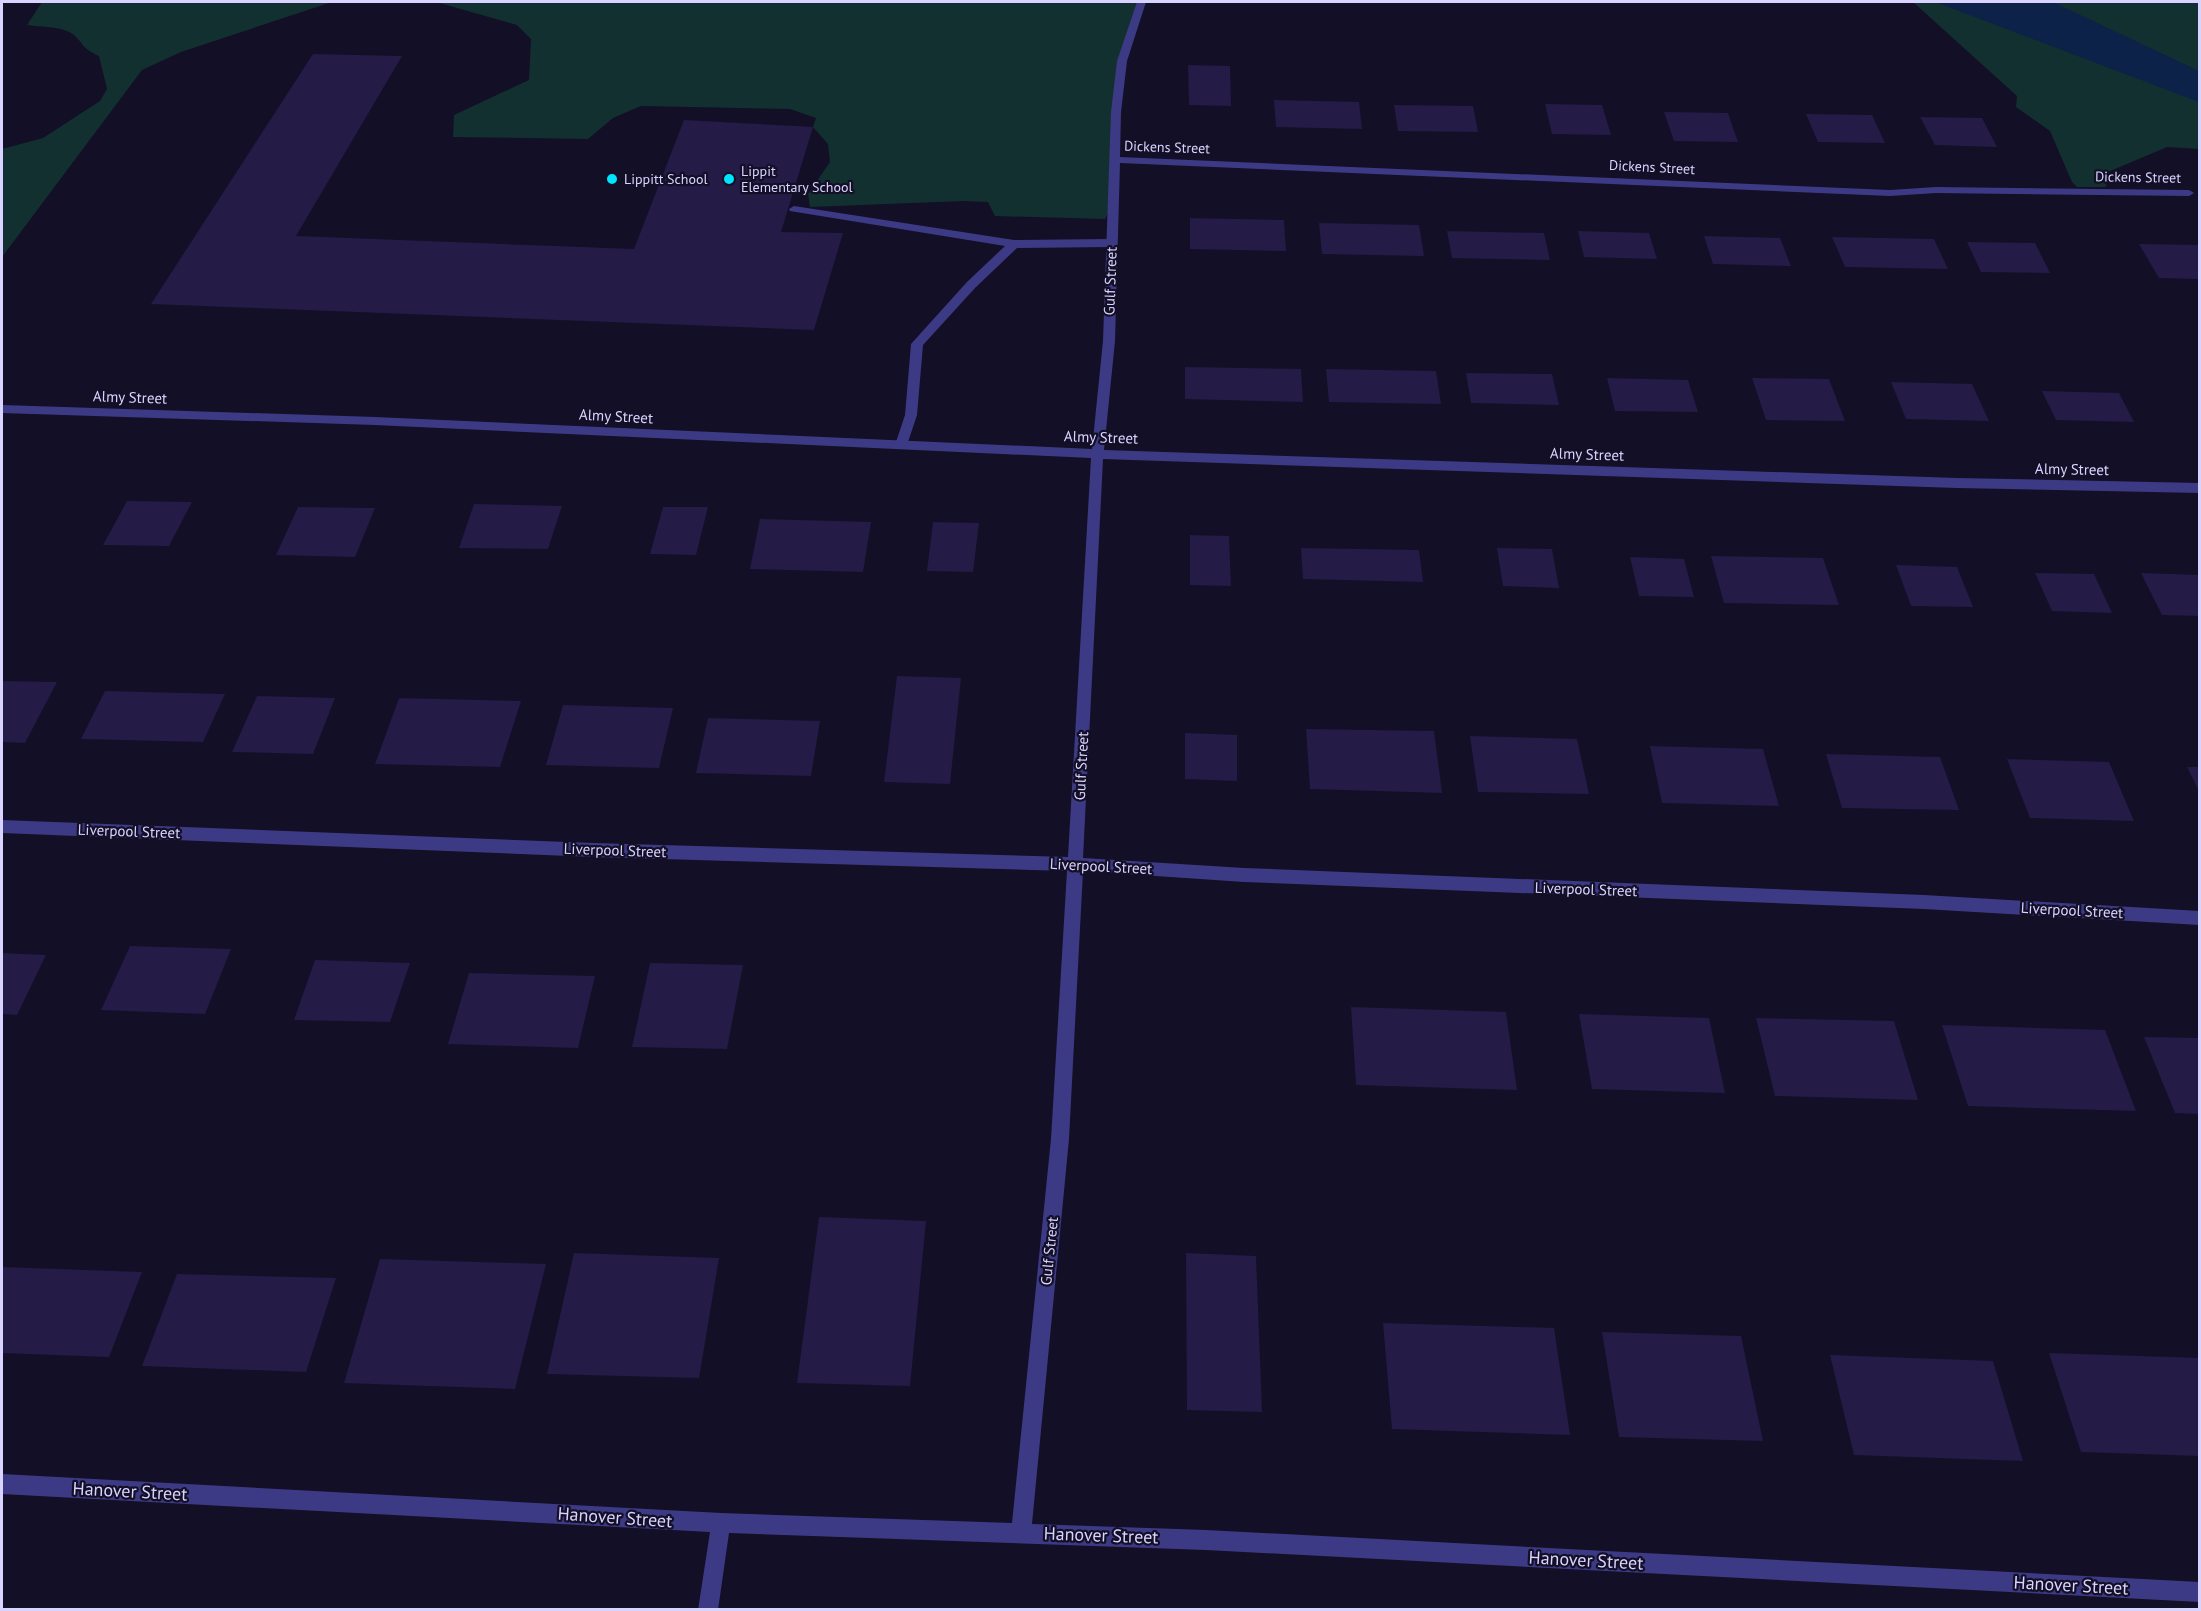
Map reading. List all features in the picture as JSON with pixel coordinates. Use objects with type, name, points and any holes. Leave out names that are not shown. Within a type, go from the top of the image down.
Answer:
[{"type":"street","name":"Gulf Street","points":[[1021,1532],[1060,1139],[1094,486],[1109,341],[1116,112],[1122,61],[1140,2]]},
{"type":"street","name":"Dickens Street","points":[[1115,160],[1890,193],[1936,190],[2189,192]]},
{"type":"street","points":[[794,209],[1014,244],[1112,243]]},
{"type":"street","points":[[902,445],[911,415],[917,344],[971,285],[1014,244]]},
{"type":"street","name":"Almy Street","points":[[2,410],[375,421],[1099,454],[1957,483],[2199,488]]},
{"type":"street","name":"Liverpool Street","points":[[2,826],[594,850],[1076,864],[1244,875],[1924,902],[2199,918]]},
{"type":"street","name":"Hanover Street","points":[[2,1484],[721,1523],[1242,1541],[2199,1592]]},
{"type":"street","points":[[708,1610],[721,1523]]},
{"type":"green space","points":[[42,2],[332,2],[181,52],[142,70],[2,257],[2,149],[43,138],[100,101],[107,89],[99,56],[86,48],[74,35],[58,28],[27,25]]},
{"type":"green space","points":[[436,2],[1140,2],[1120,58],[1108,213],[1105,219],[995,216],[988,202],[964,201],[810,207],[808,194],[830,162],[828,144],[813,127],[816,118],[790,109],[641,106],[613,118],[588,139],[453,137],[454,115],[529,80],[531,39],[517,25]]},
{"type":"green space","points":[[1913,2],[2199,2],[2199,149],[2167,147],[2108,172],[2106,187],[2077,187],[2072,182],[2050,131],[2016,107],[2017,96]]},
{"type":"water","points":[[1935,2],[2053,2],[2199,71],[2199,102]]},
{"type":"building","name":"Lippit Elementary School","points":[[313,54],[402,56],[296,236],[634,249],[684,120],[813,127],[781,232],[843,233],[814,330],[151,304]]},
{"type":"building","points":[[1188,65],[1230,66],[1231,106],[1189,105]]},
{"type":"building","points":[[1274,100],[1359,102],[1362,129],[1276,127]]},
{"type":"building","points":[[1545,104],[1602,105],[1611,135],[1552,134]]},
{"type":"building","points":[[1394,105],[1473,106],[1478,132],[1398,131]]},
{"type":"building","points":[[1664,112],[1728,113],[1738,142],[1674,141]]},
{"type":"building","points":[[1806,114],[1872,115],[1885,143],[1818,142]]},
{"type":"building","points":[[1920,117],[1982,118],[1997,147],[1935,145]]},
{"type":"building","points":[[1190,218],[1284,220],[1286,251],[1190,249]]},
{"type":"building","points":[[1319,223],[1419,225],[1424,256],[1322,254]]},
{"type":"building","points":[[1447,231],[1544,233],[1550,260],[1452,258]]},
{"type":"building","points":[[1578,231],[1649,233],[1657,259],[1584,257]]},
{"type":"building","points":[[1704,236],[1780,238],[1791,266],[1713,264]]},
{"type":"building","points":[[1832,237],[1934,239],[1948,269],[1845,267]]},
{"type":"building","points":[[1967,242],[2035,243],[2050,273],[1981,272]]},
{"type":"building","points":[[2139,244],[2200,245],[2200,279],[2159,278]]},
{"type":"building","points":[[1185,367],[1301,369],[1303,402],[1185,399]]},
{"type":"building","points":[[1326,369],[1436,371],[1441,404],[1329,402]]},
{"type":"building","points":[[1466,373],[1552,374],[1559,405],[1471,403]]},
{"type":"building","points":[[1607,378],[1688,380],[1698,412],[1615,411]]},
{"type":"building","points":[[1752,378],[1829,379],[1845,421],[1766,420]]},
{"type":"building","points":[[1891,382],[1972,384],[1989,421],[1906,419]]},
{"type":"building","points":[[2042,391],[2119,393],[2134,422],[2056,420]]},
{"type":"building","points":[[127,501],[192,502],[169,546],[103,545]]},
{"type":"building","points":[[474,504],[562,506],[548,549],[459,548]]},
{"type":"building","points":[[298,507],[375,508],[355,557],[276,555]]},
{"type":"building","points":[[663,507],[708,507],[696,555],[650,554]]},
{"type":"building","points":[[760,519],[871,522],[863,572],[750,569]]},
{"type":"building","points":[[933,522],[979,523],[973,572],[927,571]]},
{"type":"building","points":[[1190,535],[1229,536],[1231,586],[1190,585]]},
{"type":"building","points":[[1301,548],[1419,550],[1423,582],[1303,579]]},
{"type":"building","points":[[1497,548],[1552,549],[1559,588],[1503,586]]},
{"type":"building","points":[[1711,556],[1823,558],[1839,605],[1724,603]]},
{"type":"building","points":[[1630,557],[1684,559],[1694,597],[1639,596]]},
{"type":"building","points":[[1896,565],[1957,567],[1973,607],[1911,606]]},
{"type":"building","points":[[2035,573],[2094,574],[2112,613],[2052,611]]},
{"type":"building","points":[[2141,573],[2200,575],[2200,616],[2162,615]]},
{"type":"building","points":[[897,676],[961,678],[950,784],[884,782]]},
{"type":"building","points":[[2,681],[57,682],[25,743],[2,742]]},
{"type":"building","points":[[105,691],[225,694],[203,742],[81,739]]},
{"type":"building","points":[[257,696],[335,698],[313,754],[232,752]]},
{"type":"building","points":[[399,698],[521,701],[500,767],[375,764]]},
{"type":"building","points":[[563,705],[673,708],[659,768],[546,765]]},
{"type":"building","points":[[708,718],[820,721],[811,776],[696,773]]},
{"type":"building","points":[[1306,729],[1434,731],[1442,793],[1310,789]]},
{"type":"building","points":[[1185,733],[1237,735],[1237,781],[1185,779]]},
{"type":"building","points":[[1470,736],[1577,739],[1589,794],[1478,792]]},
{"type":"building","points":[[1650,746],[1763,749],[1779,806],[1662,803]]},
{"type":"building","points":[[1826,754],[1940,757],[1959,810],[1842,808]]},
{"type":"building","points":[[2007,759],[2109,762],[2134,821],[2030,818]]},
{"type":"building","points":[[2187,767],[2200,767],[2200,793]]},
{"type":"building","points":[[130,946],[231,949],[205,1014],[101,1010]]},
{"type":"building","points":[[2,953],[46,955],[17,1015],[2,1014]]},
{"type":"building","points":[[315,960],[410,963],[390,1022],[294,1020]]},
{"type":"building","points":[[650,963],[743,965],[727,1049],[632,1047]]},
{"type":"building","points":[[469,973],[595,976],[578,1048],[448,1044]]},
{"type":"building","points":[[1351,1007],[1506,1012],[1517,1090],[1356,1085]]},
{"type":"building","points":[[1579,1014],[1709,1018],[1725,1093],[1592,1089]]},
{"type":"building","points":[[1756,1018],[1894,1021],[1918,1100],[1775,1096]]},
{"type":"building","points":[[1942,1025],[2105,1030],[2136,1111],[1968,1106]]},
{"type":"building","points":[[2144,1037],[2200,1038],[2200,1114],[2175,1113]]},
{"type":"building","points":[[819,1217],[926,1221],[910,1386],[797,1383]]},
{"type":"building","points":[[574,1253],[719,1258],[699,1378],[547,1374]]},
{"type":"building","points":[[1186,1253],[1256,1256],[1262,1412],[1187,1410]]},
{"type":"building","points":[[380,1259],[546,1264],[515,1389],[344,1383]]},
{"type":"building","points":[[2,1267],[142,1272],[109,1357],[2,1353]]},
{"type":"building","points":[[177,1274],[336,1278],[306,1372],[142,1366]]},
{"type":"building","points":[[1383,1323],[1554,1328],[1570,1435],[1392,1429]]},
{"type":"building","points":[[1602,1332],[1741,1336],[1763,1441],[1619,1437]]},
{"type":"building","points":[[2049,1353],[2200,1358],[2200,1456],[2081,1452]]},
{"type":"building","points":[[1830,1355],[1993,1361],[2023,1461],[1854,1455]]},
{"type":"place","name":"Lippitt School","points":[[612,179]]},
{"type":"place","name":"Lippit Elementary School","points":[[729,179]]}]
